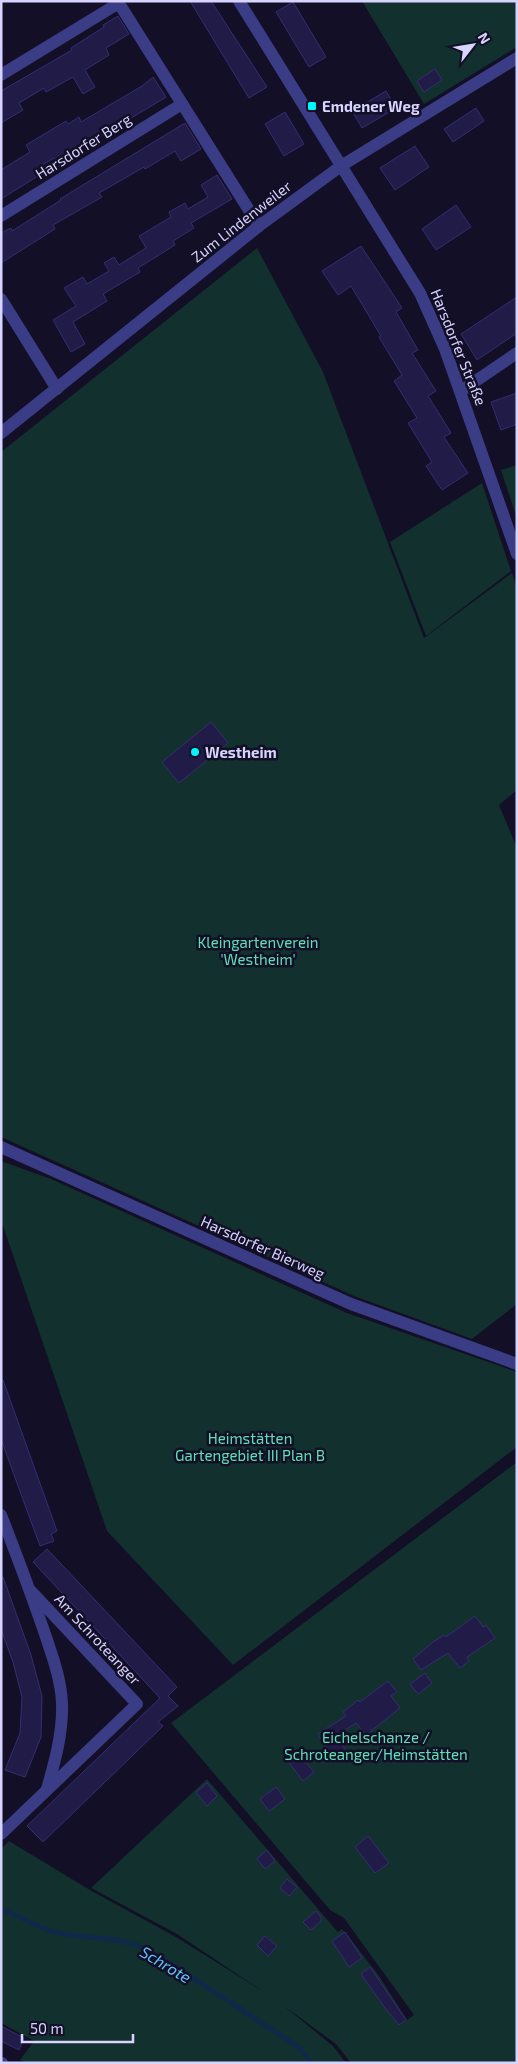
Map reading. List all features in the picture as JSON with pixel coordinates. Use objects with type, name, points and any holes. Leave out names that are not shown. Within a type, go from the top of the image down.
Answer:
[{"type":"street","points":[[239,1],[341,166]]},
{"type":"street","points":[[1,75],[114,6],[120,5],[259,226]]},
{"type":"street","name":"Zum Lindenweiler","points":[[1,433],[259,226],[341,166],[517,58]]},
{"type":"street","name":"Harsdorfer Berg","points":[[1,216],[182,104]]},
{"type":"street","name":"Harsdorfer Straße","points":[[341,166],[412,277],[437,329],[461,391],[517,554]]},
{"type":"street","points":[[3,306],[57,388]]},
{"type":"street","points":[[461,391],[517,353]]},
{"type":"street","name":"Harsdorfer Bierweg","points":[[1,1147],[351,1304],[517,1364]]},
{"type":"street","name":"Am Schroteanger","points":[[1,1515],[31,1591],[56,1670],[62,1701],[59,1743],[46,1791]]},
{"type":"street","name":"Am Schroteanger","points":[[1,1834],[138,1704],[31,1591]]},
{"type":"green space","points":[[362,1],[517,1],[517,47],[424,104]]},
{"type":"green space","name":"Kleingartenverein 'Westheim'","points":[[257,248],[323,372],[424,638],[512,573],[517,587],[517,790],[499,805],[517,848],[517,1304],[472,1339],[354,1296],[1,1137],[1,452]]},
{"type":"green space","points":[[517,465],[517,519],[501,470]]},
{"type":"green space","points":[[482,483],[511,571],[426,636],[390,542]]},
{"type":"green space","name":"Heimstätten Gartengebiet III Plan B","points":[[1,1161],[51,1179],[347,1313],[517,1372],[517,1447],[233,1665],[107,1531],[1,1220]]},
{"type":"green space","name":"Eichelschanze / Schroteanger/Heimstätten","points":[[517,1462],[517,2063],[351,2063],[336,2044],[284,2006],[333,2046],[346,2063],[28,2063],[20,2060],[34,2041],[1,2023],[1,1849],[9,1841],[90,1890],[176,1937],[264,1992],[177,1934],[91,1888],[207,1779],[336,1930],[338,1932],[342,1929],[345,1932],[379,1976],[407,2020],[414,2015],[344,1918],[330,1910],[171,1723]]},
{"type":"building","points":[[190,1],[211,1],[267,87],[249,98]]},
{"type":"building","points":[[293,2],[326,57],[309,67],[276,12]]},
{"type":"building","points":[[118,16],[129,34],[106,48],[109,55],[85,70],[95,87],[83,94],[73,77],[46,92],[44,88],[19,103],[23,110],[1,123],[1,91],[72,50],[71,48]]},
{"type":"building","points":[[435,69],[442,80],[424,92],[417,81]]},
{"type":"building","points":[[153,77],[166,97],[57,162],[54,158],[34,170],[38,176],[1,199],[1,170],[30,152],[26,145],[66,121],[68,124],[79,117],[81,122],[142,86]]},
{"type":"building","points":[[386,91],[396,108],[362,128],[352,111]]},
{"type":"building","points":[[476,108],[484,121],[453,142],[444,129]]},
{"type":"building","points":[[285,112],[304,144],[284,156],[265,124]]},
{"type":"building","points":[[185,123],[201,149],[181,161],[175,151],[145,169],[144,167],[99,193],[102,197],[53,225],[55,229],[1,263],[1,233],[11,228],[12,231],[60,199]]},
{"type":"building","points":[[415,146],[429,167],[395,190],[380,168]]},
{"type":"building","points":[[217,175],[232,199],[191,223],[194,228],[173,241],[175,245],[138,268],[140,272],[103,294],[107,301],[73,322],[85,344],[71,352],[53,320],[76,306],[64,288],[83,277],[87,284],[109,271],[104,263],[114,257],[119,265],[146,248],[139,236],[171,217],[169,212],[185,203],[188,209],[208,197],[201,185]]},
{"type":"building","points":[[456,205],[471,227],[436,250],[422,229]]},
{"type":"building","points":[[361,246],[402,308],[396,312],[418,350],[412,353],[436,391],[428,396],[451,433],[444,437],[468,473],[442,490],[426,466],[432,462],[408,423],[417,418],[394,381],[402,375],[379,337],[381,336],[351,286],[338,295],[322,271]]},
{"type":"building","points":[[517,297],[517,333],[477,360],[461,334]]},
{"type":"building","points":[[517,393],[517,424],[501,430],[491,402]]},
{"type":"building","name":"Westheim","points":[[211,722],[228,743],[179,783],[162,762]]},
{"type":"building","points":[[3,1380],[57,1531],[51,1534],[54,1541],[40,1546],[1,1439],[1,1381]]},
{"type":"building","points":[[47,1549],[177,1687],[168,1696],[178,1706],[158,1722],[163,1726],[43,1842],[27,1826],[160,1698],[33,1562]]},
{"type":"building","points":[[3,1577],[31,1655],[42,1696],[41,1737],[25,1777],[5,1770],[20,1733],[22,1697],[13,1662],[1,1629],[1,1578]]},
{"type":"building","points":[[475,1616],[483,1627],[486,1625],[495,1638],[467,1657],[469,1661],[460,1668],[448,1653],[421,1670],[413,1659],[433,1642],[444,1635],[446,1637]]},
{"type":"building","points":[[425,1673],[432,1683],[418,1694],[410,1684]]},
{"type":"building","points":[[388,1681],[397,1692],[391,1696],[400,1708],[366,1735],[356,1723],[336,1736],[346,1750],[334,1758],[318,1734],[346,1716],[343,1712],[358,1700],[360,1702]]},
{"type":"building","points":[[298,1753],[314,1772],[303,1781],[287,1760]]},
{"type":"building","points":[[207,1783],[217,1796],[207,1806],[196,1792]]},
{"type":"building","points":[[276,1787],[285,1799],[269,1811],[260,1799]]},
{"type":"building","points":[[368,1836],[389,1863],[375,1873],[355,1847]]},
{"type":"building","points":[[267,1850],[275,1861],[265,1869],[257,1859]]},
{"type":"building","points":[[287,1879],[297,1887],[289,1896],[280,1888]]},
{"type":"building","points":[[316,1911],[321,1917],[321,1921],[311,1930],[303,1922]]},
{"type":"building","points":[[345,1932],[362,1958],[349,1967],[332,1941]]},
{"type":"building","points":[[265,1936],[277,1946],[268,1956],[257,1945]]},
{"type":"building","points":[[370,1967],[406,2020],[399,2025],[361,1974]]},
{"type":"building","points":[[1,2026],[24,2038],[19,2050],[1,2041]]},
{"type":"waterway","name":"Schrote","points":[[1,1909],[50,1931],[117,1940],[137,1945],[170,1963],[300,2048],[311,2063]]},
{"type":"place","name":"Emdener Weg","points":[[312,106]]},
{"type":"place","name":"Westheim","points":[[195,752]]}]
